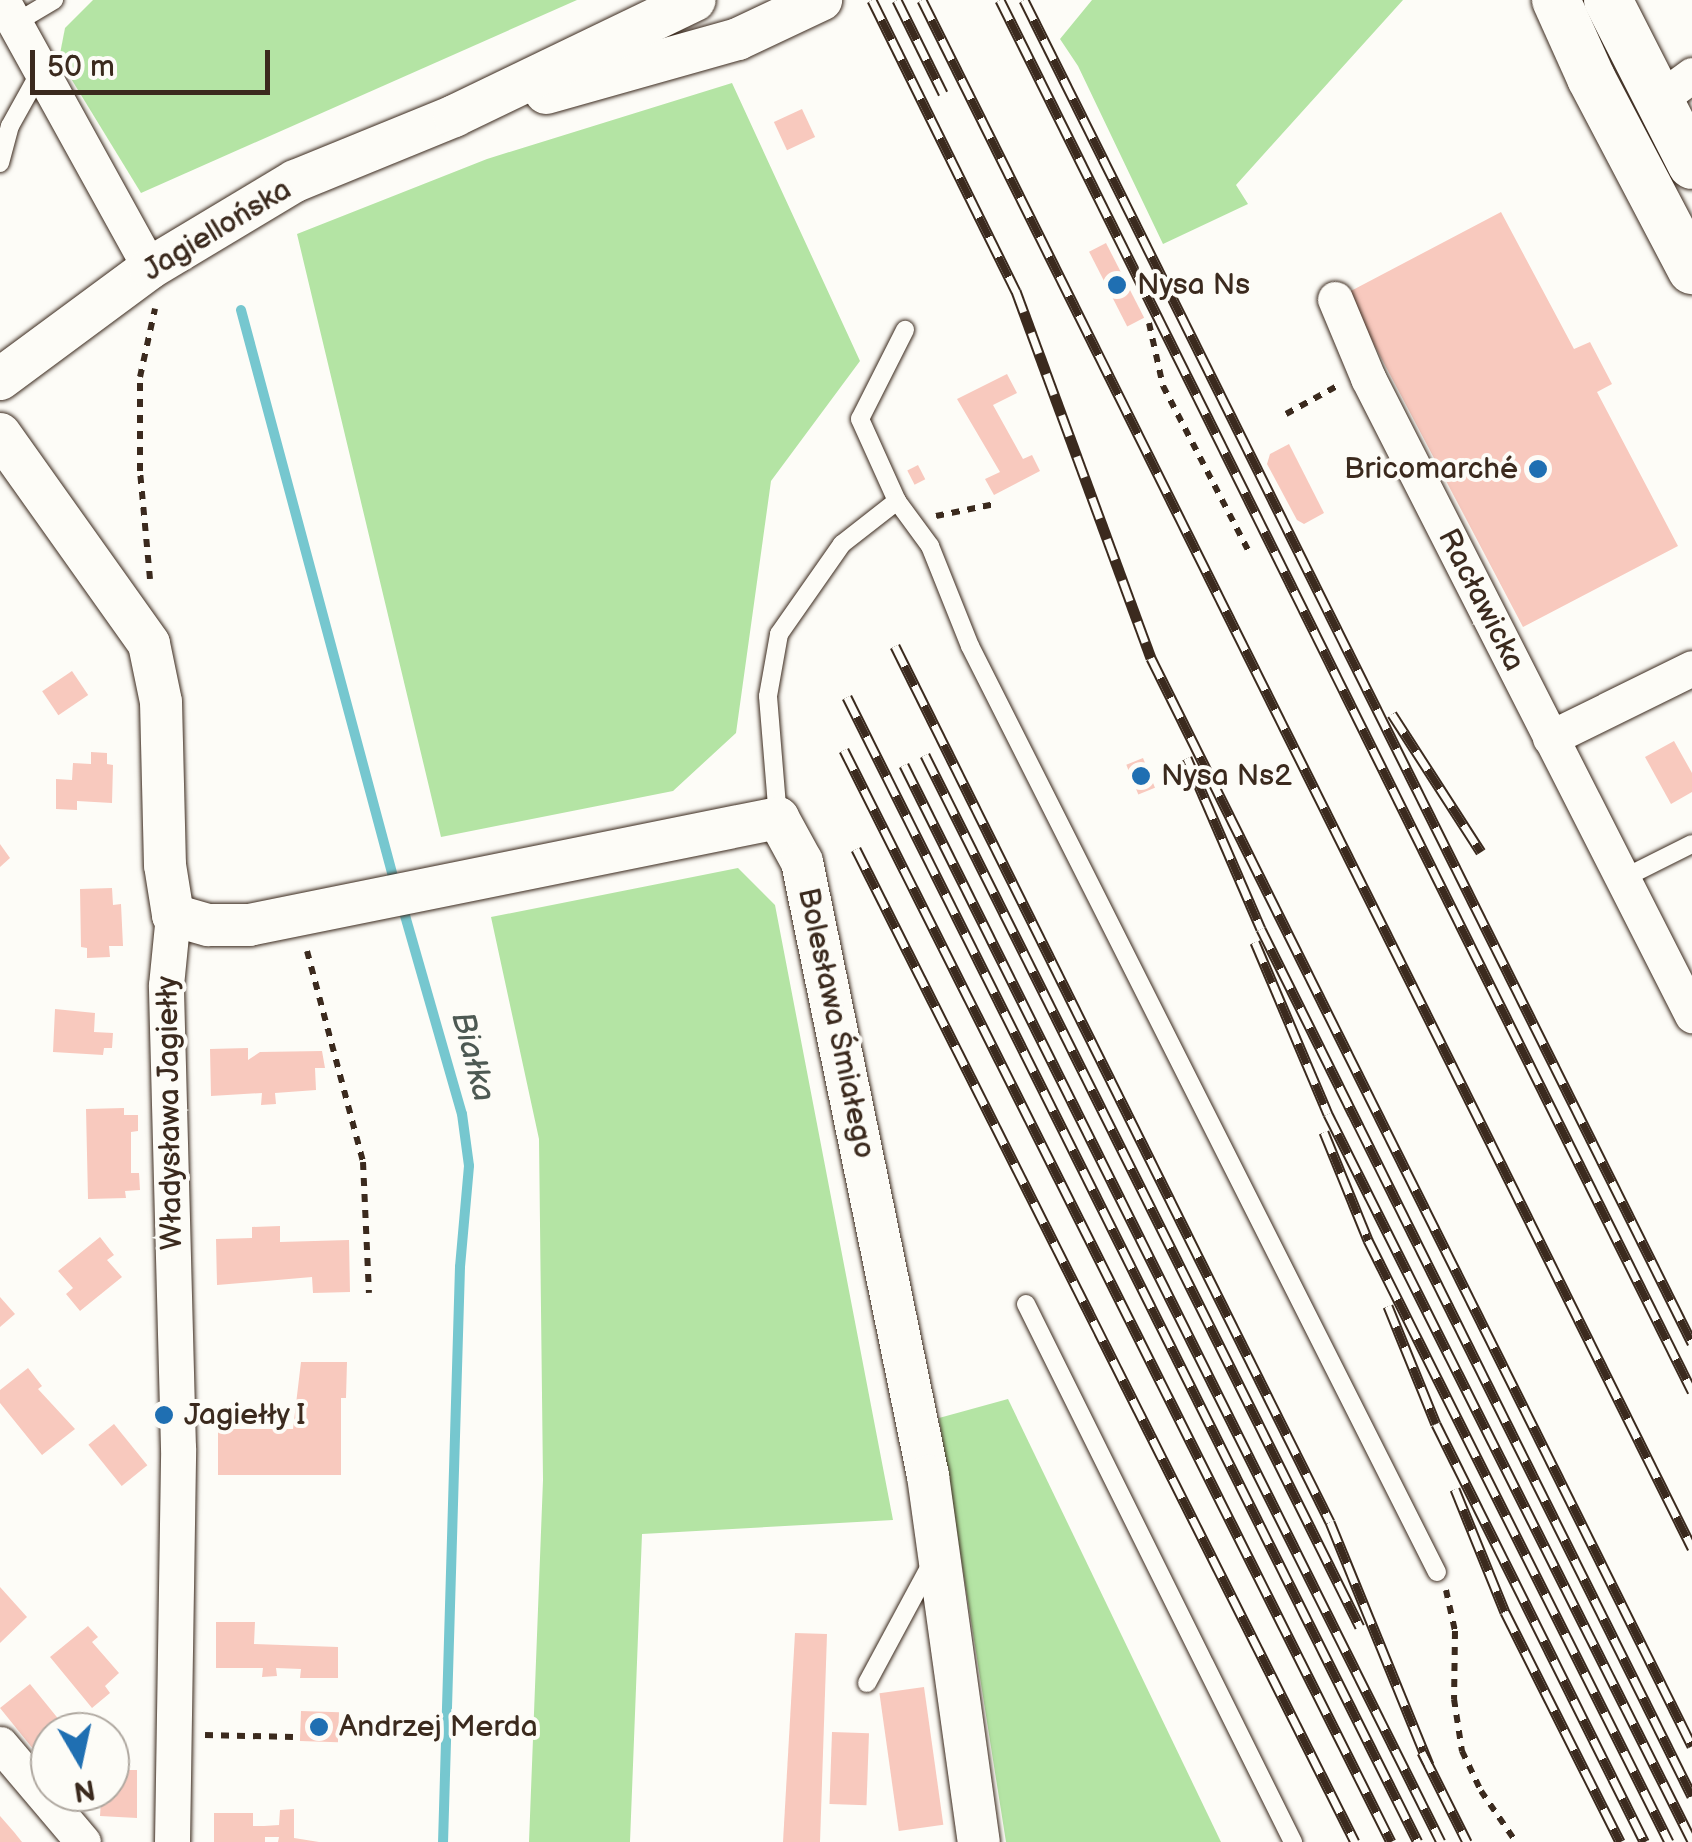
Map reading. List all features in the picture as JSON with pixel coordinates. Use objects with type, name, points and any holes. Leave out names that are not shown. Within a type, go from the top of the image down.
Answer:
[{"type":"main road","points":[[1556,0],[1692,270]]},
{"type":"main road","points":[[1608,0],[1675,87],[1692,165]]},
{"type":"street","name":"Jagiellońska","points":[[0,379],[150,268],[295,181],[454,116],[696,0]]},
{"type":"street","name":"Jagiellońska","points":[[454,116],[668,62],[738,39],[821,0]]},
{"type":"street","points":[[6,17],[42,70],[150,268]]},
{"type":"street","name":"Racławicka","points":[[1335,299],[1365,371],[1692,1015]]},
{"type":"street","name":"Władysława Jagiełły","points":[[0,434],[124,606],[148,644],[158,678],[165,865],[172,915],[166,985],[178,1448],[172,1842]]},
{"type":"street","points":[[1550,738],[1692,668]]},
{"type":"street","points":[[172,915],[208,925],[249,925],[778,818]]},
{"type":"street","name":"Bolesława Śmiałego","points":[[778,818],[802,862],[928,1476],[979,1842]]},
{"type":"street","points":[[0,1744],[83,1842]]},
{"type":"lane","points":[[6,17],[54,0]]},
{"type":"lane","points":[[0,163],[10,126],[42,70]]},
{"type":"lane","points":[[906,330],[860,420],[897,501],[930,546],[970,646],[1437,1572]]},
{"type":"lane","points":[[778,818],[768,696],[779,634],[842,544],[897,501]]},
{"type":"lane","points":[[1622,879],[1692,844]]},
{"type":"lane","points":[[1026,1304],[1293,1842]]},
{"type":"lane","points":[[867,1682],[938,1551]]},
{"type":"path","points":[[124,606],[150,588],[140,472],[140,376],[156,301],[150,268]]},
{"type":"path","points":[[1149,323],[1163,386],[1248,550]]},
{"type":"path","points":[[1286,414],[1365,371]]},
{"type":"path","points":[[897,501],[919,520],[995,504]]},
{"type":"path","points":[[300,915],[313,984],[363,1162],[369,1292]]},
{"type":"path","points":[[1437,1572],[1448,1594],[1455,1630],[1454,1698],[1462,1751],[1516,1842]]},
{"type":"path","points":[[174,1735],[293,1737]]},
{"type":"green space","points":[[93,0],[577,0],[141,193],[59,59],[65,28]]},
{"type":"green space","points":[[1092,0],[1403,0],[1236,185],[1248,204],[1163,244],[1078,66],[1060,39]]},
{"type":"green space","points":[[732,83],[860,361],[771,481],[736,733],[673,791],[441,837],[297,234],[487,159]]},
{"type":"green space","points":[[738,868],[775,905],[893,1520],[642,1534],[630,1842],[529,1842],[543,1480],[539,1139],[491,917]]},
{"type":"green space","points":[[1008,1399],[1221,1842],[1006,1842],[939,1418]]},
{"type":"building","points":[[802,109],[815,137],[787,150],[774,122]]},
{"type":"building","name":"Bricomarché","points":[[1501,212],[1574,349],[1590,342],[1612,384],[1597,392],[1678,546],[1523,627],[1347,293]]},
{"type":"building","name":"Nysa Ns","points":[[1106,243],[1144,318],[1127,326],[1089,252]]},
{"type":"building","points":[[1007,374],[1017,393],[993,405],[1023,459],[1032,455],[1040,471],[994,495],[985,479],[1000,472],[957,399]]},
{"type":"building","points":[[1289,444],[1324,513],[1304,524],[1297,520],[1267,464],[1270,454]]},
{"type":"building","points":[[918,465],[925,479],[915,485],[907,470]]},
{"type":"building","points":[[72,671],[88,695],[58,715],[42,691]]},
{"type":"building","points":[[1674,741],[1692,773],[1692,792],[1671,804],[1645,757]]},
{"type":"building","points":[[91,752],[107,753],[107,764],[113,765],[112,803],[77,801],[77,810],[56,809],[56,779],[72,780],[73,763],[91,764]]},
{"type":"building","name":"Nysa Ns2","points":[[1143,758],[1155,788],[1138,794],[1126,765]]},
{"type":"building","points":[[0,844],[10,858],[0,867]]},
{"type":"building","points":[[112,888],[113,905],[121,904],[123,946],[109,946],[110,957],[87,958],[87,948],[81,947],[80,889]]},
{"type":"building","points":[[55,1009],[95,1013],[94,1032],[113,1033],[112,1048],[104,1048],[103,1055],[53,1052]]},
{"type":"building","points":[[248,1048],[248,1060],[260,1052],[322,1051],[325,1068],[315,1068],[316,1090],[275,1093],[276,1104],[261,1105],[262,1093],[211,1096],[210,1049]]},
{"type":"building","points":[[124,1108],[124,1115],[138,1115],[138,1131],[131,1132],[131,1173],[139,1173],[140,1190],[125,1191],[126,1198],[88,1199],[86,1109]]},
{"type":"building","points":[[280,1226],[280,1242],[349,1240],[350,1292],[313,1293],[312,1277],[217,1285],[216,1239],[252,1238],[252,1227]]},
{"type":"building","points":[[100,1237],[114,1255],[107,1260],[122,1277],[80,1311],[66,1294],[73,1288],[58,1271]]},
{"type":"building","points":[[0,1297],[15,1314],[0,1327]]},
{"type":"building","points":[[301,1362],[347,1362],[346,1398],[341,1398],[341,1475],[218,1475],[218,1429],[293,1429]]},
{"type":"building","points":[[28,1368],[42,1386],[38,1389],[75,1429],[42,1455],[0,1403],[0,1390]]},
{"type":"building","points":[[114,1424],[147,1465],[122,1486],[88,1445]]},
{"type":"building","points":[[0,1587],[27,1617],[0,1643]]},
{"type":"building","points":[[216,1622],[255,1622],[254,1644],[338,1647],[338,1678],[300,1678],[301,1669],[276,1668],[277,1676],[262,1677],[263,1668],[216,1668]]},
{"type":"building","points":[[88,1626],[98,1637],[92,1642],[119,1673],[105,1686],[110,1693],[92,1708],[50,1657]]},
{"type":"building","points":[[795,1633],[827,1634],[820,1842],[783,1842]]},
{"type":"building","points":[[30,1684],[53,1712],[30,1712],[30,1745],[0,1708]]},
{"type":"building","points":[[924,1687],[943,1825],[899,1831],[879,1693]]},
{"type":"building","name":"Andrzej Merda","points":[[301,1711],[339,1712],[338,1742],[300,1741]]},
{"type":"building","points":[[832,1732],[869,1733],[866,1805],[829,1804]]},
{"type":"building","points":[[130,1770],[137,1770],[137,1818],[100,1816],[100,1812],[130,1812]]},
{"type":"building","points":[[294,1809],[294,1838],[319,1842],[278,1842],[279,1837],[265,1837],[265,1842],[214,1842],[214,1813],[253,1813],[253,1826],[264,1826],[279,1825],[280,1810]]},
{"type":"building","points":[[0,1816],[14,1832],[22,1842],[0,1842]]},
{"type":"waterway","name":"Białka","points":[[241,310],[395,884]]},
{"type":"waterway","name":"Białka","points":[[402,905],[462,1114],[469,1166],[460,1267],[443,1842]]},
{"type":"railway","points":[[872,0],[1016,291],[1151,658],[1692,1746]]},
{"type":"railway","points":[[897,0],[943,93]]},
{"type":"railway","points":[[922,0],[1692,1548]]},
{"type":"railway","points":[[1000,0],[1692,1391]]},
{"type":"railway","points":[[1024,0],[1692,1343]]},
{"type":"railway","points":[[895,646],[1330,1522],[1429,1765]]},
{"type":"railway","points":[[847,697],[1418,1842]]},
{"type":"railway","points":[[1392,714],[1481,852]]},
{"type":"railway","points":[[844,750],[1391,1842]]},
{"type":"railway","points":[[925,755],[1360,1627]]},
{"type":"railway","points":[[1187,758],[1261,929],[1692,1796]]},
{"type":"railway","points":[[904,765],[1441,1842]]},
{"type":"railway","points":[[856,849],[1355,1842]]},
{"type":"railway","points":[[1255,942],[1328,1114],[1692,1841]]},
{"type":"railway","points":[[1324,1132],[1368,1240],[1669,1842]]},
{"type":"railway","points":[[1388,1306],[1436,1424],[1644,1842]]},
{"type":"railway","points":[[1455,1489],[1505,1612],[1620,1842]]},
{"type":"railway","points":[[1422,1752],[1467,1842]]},
{"type":"place","name":"Nysa Ns","points":[[1117,285]]},
{"type":"place","name":"Bricomarché","points":[[1538,469]]},
{"type":"place","name":"Nysa Ns2","points":[[1141,776]]},
{"type":"place","name":"Jagiełły I","points":[[164,1415]]},
{"type":"place","name":"Andrzej Merda","points":[[319,1727]]}]
